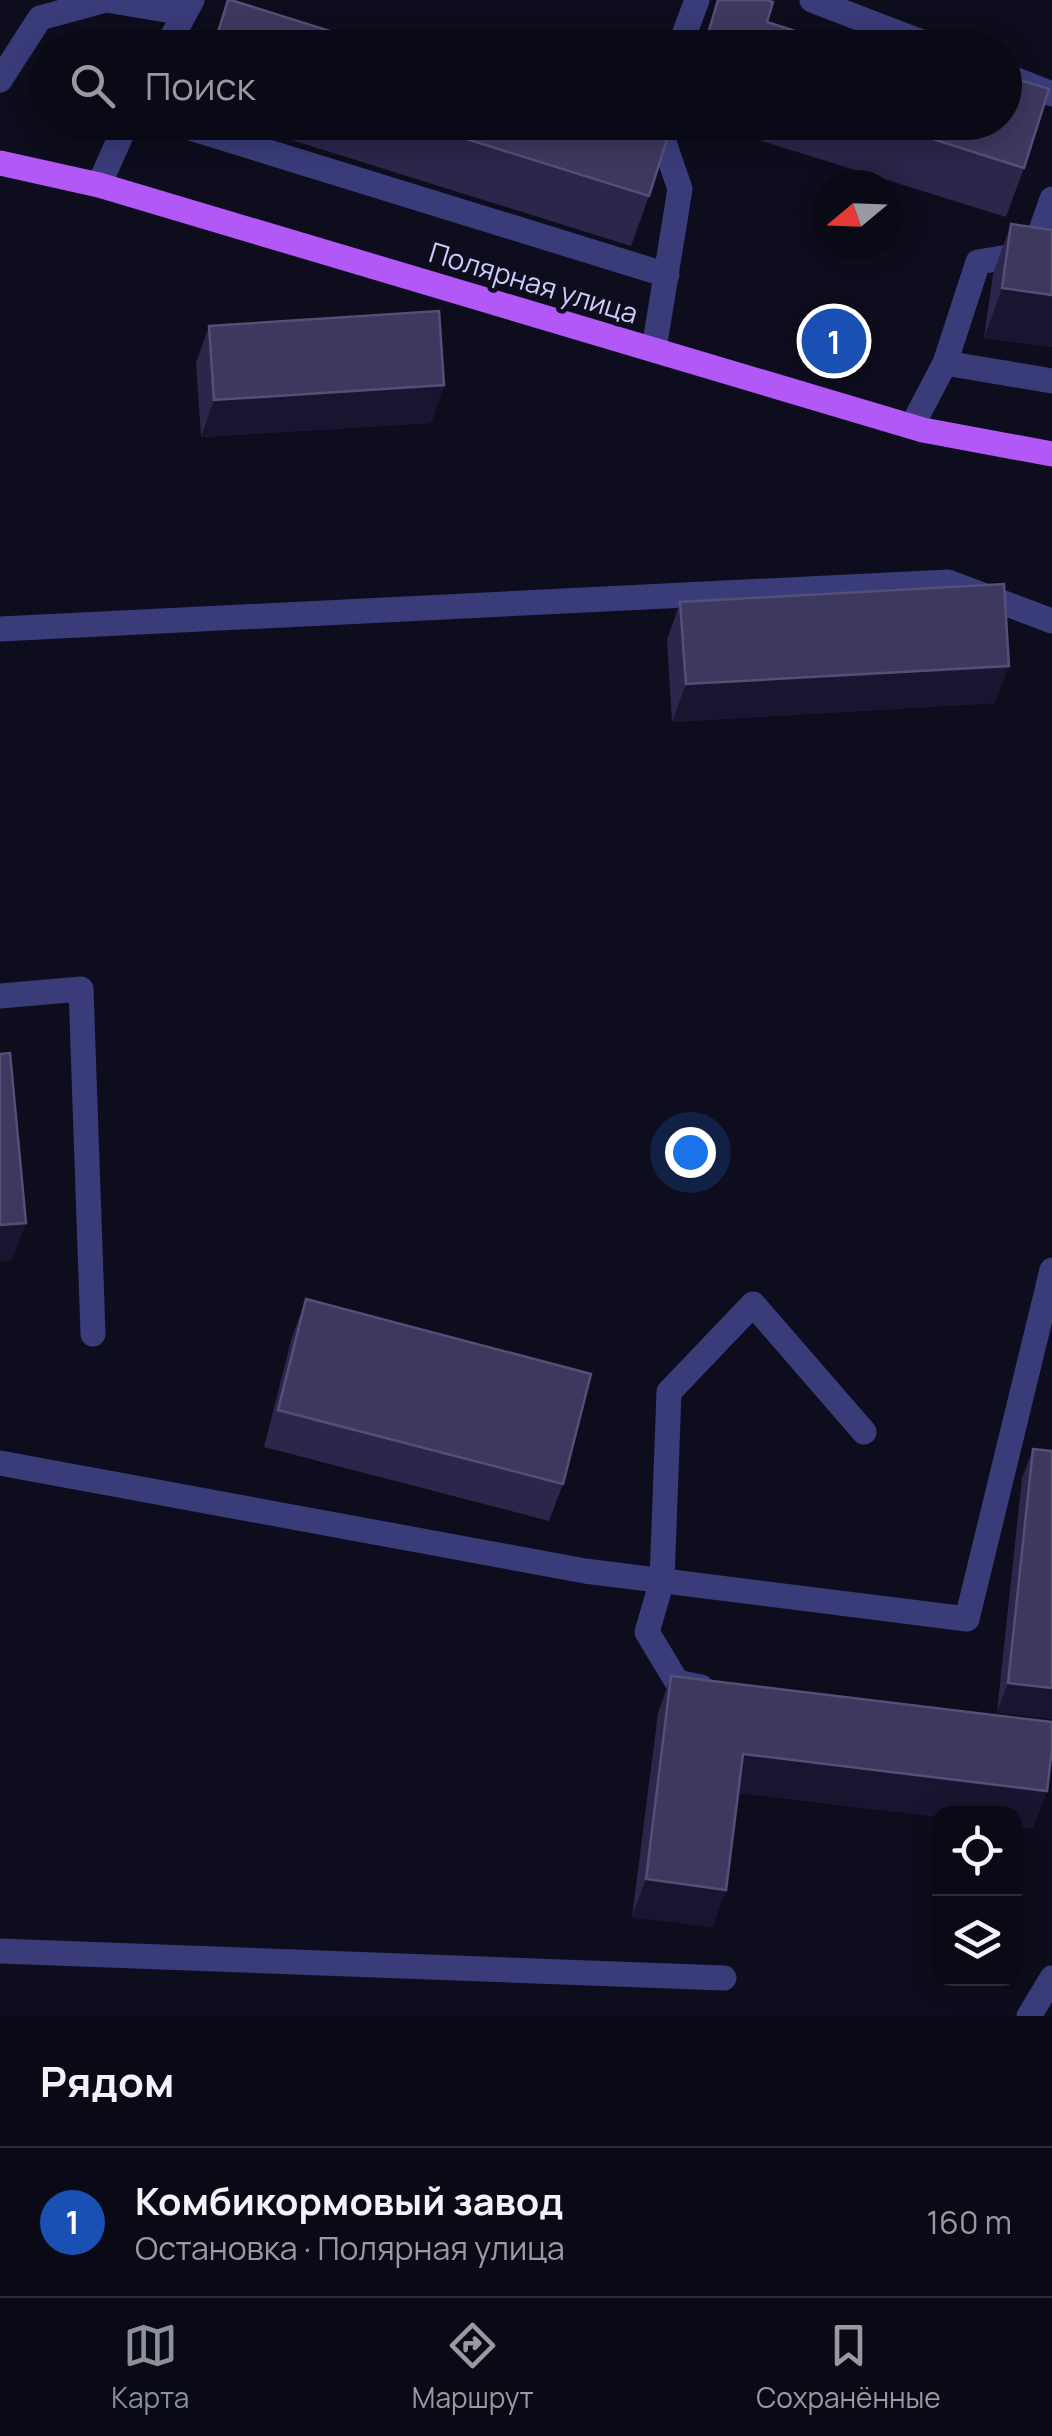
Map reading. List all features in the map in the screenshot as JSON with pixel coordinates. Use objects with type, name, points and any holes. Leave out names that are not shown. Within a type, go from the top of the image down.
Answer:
[{"type":"main road","name":"Полярная улица","points":[[0,163],[100,185],[912,426],[1052,454]]},
{"type":"lane","points":[[32,30],[40,18],[106,0],[188,7],[176,30]]},
{"type":"lane","points":[[686,30],[697,0]]},
{"type":"lane","points":[[812,0],[891,30]]},
{"type":"lane","points":[[0,80],[30,34]]},
{"type":"lane","points":[[1022,82],[1052,94]]},
{"type":"lane","points":[[100,185],[119,140]]},
{"type":"lane","points":[[228,140],[666,275]]},
{"type":"lane","points":[[654,349],[680,189],[664,140]]},
{"type":"lane","points":[[912,426],[944,363],[978,262],[1043,255],[1052,199]]},
{"type":"lane","points":[[944,363],[1052,381]]},
{"type":"lane","points":[[0,629],[948,582],[1052,621]]},
{"type":"lane","points":[[0,996],[81,989],[92,1334]]},
{"type":"lane","points":[[0,1464],[584,1571],[966,1618],[1052,1270]]},
{"type":"lane","points":[[735,1694],[677,1682],[647,1632],[662,1581],[670,1392],[754,1304],[864,1432]]},
{"type":"lane","points":[[0,1951],[724,1978]]},
{"type":"lane","points":[[1029,2016],[1052,1978]]},
{"type":"building","points":[[231,0],[327,30],[219,30]]},
{"type":"building","points":[[718,0],[767,0],[773,2],[767,22],[792,30],[709,30]]},
{"type":"building","points":[[1022,81],[1049,89],[1024,168],[936,140],[1022,140]]},
{"type":"building","points":[[470,140],[667,140],[649,196]]},
{"type":"building","points":[[1011,224],[1052,230],[1052,295],[1002,288]]},
{"type":"building","points":[[439,311],[444,385],[214,400],[209,326]]},
{"type":"building","points":[[1004,584],[1009,666],[686,684],[680,602]]},
{"type":"building","points":[[10,1053],[26,1223],[0,1225],[0,1054]]},
{"type":"building","points":[[306,1299],[591,1374],[563,1484],[278,1410]]},
{"type":"building","points":[[1033,1449],[1052,1451],[1052,1688],[1008,1683]]},
{"type":"building","points":[[671,1676],[1052,1722],[1047,1791],[743,1754],[726,1890],[646,1879]]},
{"type":"place","name":"Комбикормовый завод","points":[[834,341]]}]
